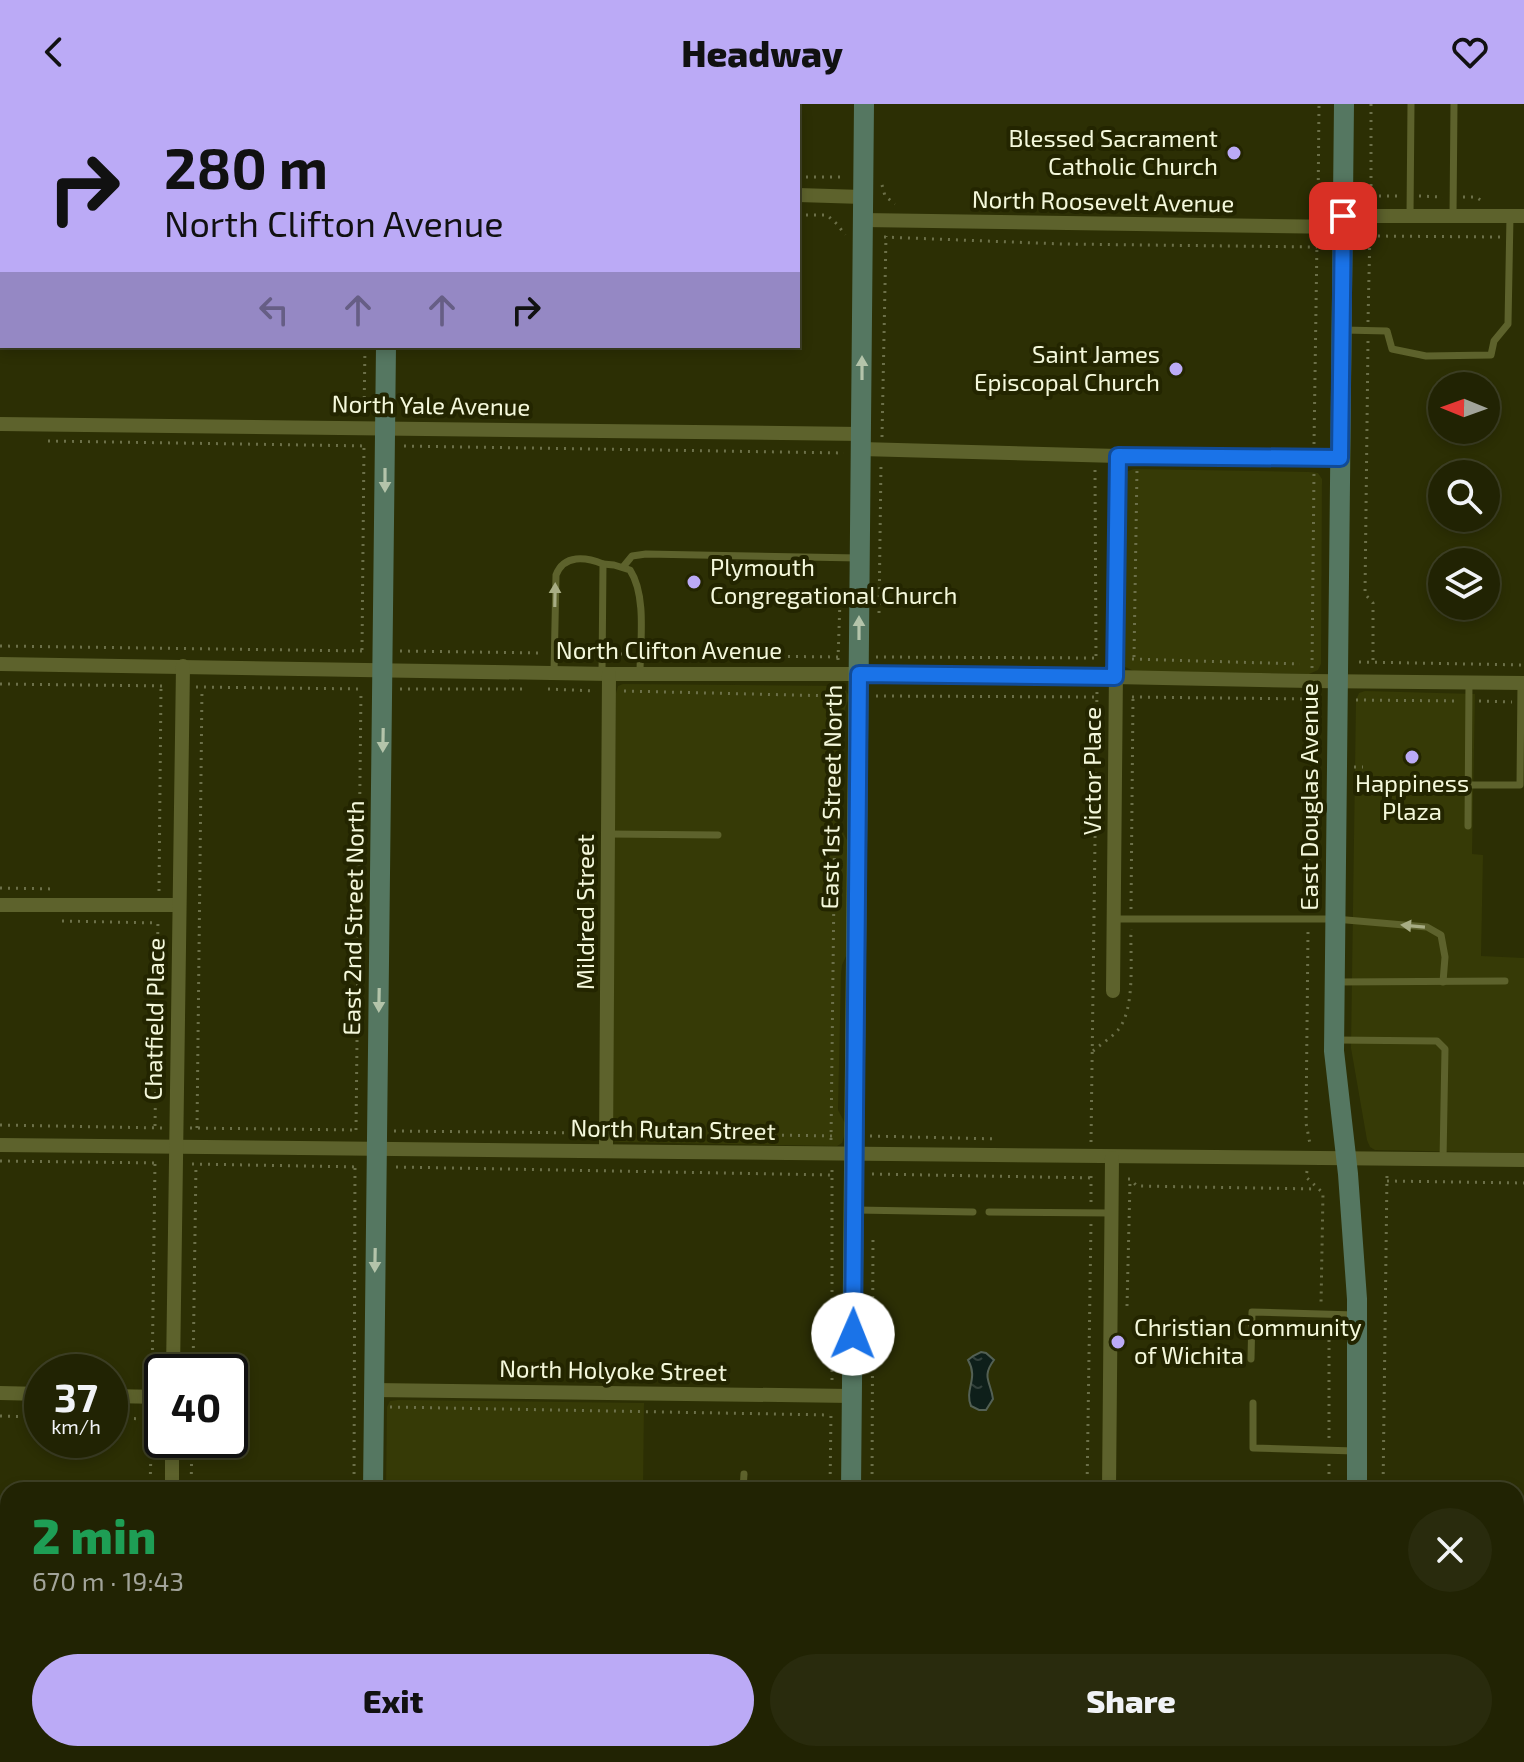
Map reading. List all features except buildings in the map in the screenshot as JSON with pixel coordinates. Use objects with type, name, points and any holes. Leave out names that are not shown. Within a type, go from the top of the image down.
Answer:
[{"type":"street","name":"East 1st Street North","points":[[850,1482],[842,1396],[863,1210],[864,1155],[868,696],[858,665],[860,558],[854,187],[864,104]]},
{"type":"street","name":"East Douglas Avenue","points":[[1344,104],[1335,1040],[1357,1315],[1357,1482]]},
{"type":"street","points":[[800,195],[854,187]]},
{"type":"street","name":"North Roosevelt Avenue","points":[[857,231],[893,221],[1318,227],[1371,216],[1517,216]]},
{"type":"street","name":"East 2nd Street North","points":[[373,1482],[371,1148],[384,670],[386,348]]},
{"type":"street","name":"North Yale Avenue","points":[[0,424],[364,427],[385,437],[859,447],[1118,462],[1340,458]]},
{"type":"street","name":"Victor Place","points":[[1113,991],[1118,462]]},
{"type":"street","name":"North Clifton Avenue","points":[[0,664],[554,673],[858,665],[1097,677],[1522,683]]},
{"type":"street","name":"Chatfield Place","points":[[173,1354],[183,666]]},
{"type":"street","name":"Mildred Street","points":[[606,673],[609,691],[606,1151]]},
{"type":"street","points":[[0,905],[179,905]]},
{"type":"street","name":"North Rutan Street","points":[[0,1145],[1524,1160]]},
{"type":"street","points":[[1109,1482],[1112,1158]]},
{"type":"street","name":"North Holyoke Street","points":[[374,1390],[842,1396]]},
{"type":"street","points":[[0,1393],[24,1394]]},
{"type":"street","points":[[172,1458],[172,1482]]},
{"type":"lane","points":[[1410,216],[1411,104]]},
{"type":"lane","points":[[1453,216],[1454,104]]},
{"type":"lane","points":[[1341,330],[1387,331],[1392,349],[1426,356],[1491,355],[1494,341],[1508,324],[1510,237],[1517,216]]},
{"type":"lane","points":[[623,567],[632,556],[646,554],[860,558]]},
{"type":"lane","points":[[554,673],[556,575],[565,562],[575,558],[630,570],[638,585],[640,601],[640,673]]},
{"type":"lane","points":[[603,564],[602,654],[606,673]]},
{"type":"lane","points":[[1468,826],[1469,682]]},
{"type":"lane","points":[[1469,785],[1520,785],[1522,683]]},
{"type":"lane","points":[[608,834],[718,835]]},
{"type":"lane","points":[[1114,919],[1335,919],[1427,927],[1441,935],[1445,957],[1443,982]]},
{"type":"lane","points":[[1335,982],[1505,981]]},
{"type":"lane","points":[[1335,1040],[1437,1041],[1445,1049],[1443,1160]]},
{"type":"lane","points":[[863,1210],[973,1212]]},
{"type":"lane","points":[[989,1212],[1111,1213]]},
{"type":"lane","points":[[1251,1359],[1252,1312],[1357,1315]]},
{"type":"lane","points":[[1253,1403],[1253,1448],[1357,1451]]},
{"type":"lane","points":[[744,1474],[744,1482]]},
{"type":"path","points":[[1319,104],[1306,1123],[1310,1144],[1306,1177],[1323,1193],[1321,1306],[1329,1322],[1329,1482]]},
{"type":"path","points":[[1371,104],[1365,594],[1373,603],[1373,663]]},
{"type":"path","points":[[800,177],[854,187],[880,178],[885,196],[898,207],[886,237],[859,447]]},
{"type":"path","points":[[854,187],[857,231]]},
{"type":"path","points":[[800,215],[827,215],[838,225],[886,237],[1062,244],[1317,247]]},
{"type":"path","points":[[1370,236],[1510,237]]},
{"type":"path","points":[[365,348],[356,1130],[371,1148],[833,1175]]},
{"type":"path","points":[[47,441],[364,446],[385,437],[859,447],[881,466]]},
{"type":"path","points":[[859,447],[881,466]]},
{"type":"path","points":[[1087,1482],[1097,697],[1095,469],[1118,462],[1137,469]]},
{"type":"path","points":[[878,625],[881,466]]},
{"type":"path","points":[[840,600],[868,696]]},
{"type":"path","points":[[0,646],[362,651],[384,670],[533,689]]},
{"type":"path","points":[[0,684],[361,689],[384,670],[554,653],[858,665],[1096,657],[1312,665]]},
{"type":"path","points":[[1359,662],[1524,665]]},
{"type":"path","points":[[830,1482],[831,1415],[842,1396],[831,1136],[838,696],[858,665]]},
{"type":"path","points":[[157,1354],[155,1128],[161,686]]},
{"type":"path","points":[[193,1354],[202,687]]},
{"type":"path","points":[[548,689],[838,696],[1311,699]]},
{"type":"path","points":[[1356,700],[1520,702]]},
{"type":"path","points":[[63,921],[158,923]]},
{"type":"path","points":[[0,1125],[356,1130],[371,1148]]},
{"type":"path","points":[[354,1482],[355,1166],[371,1148],[606,1133],[831,1136],[864,1155],[1091,1178],[1130,1179],[1137,1186],[1319,1189]]},
{"type":"path","points":[[864,1155],[998,1139]]},
{"type":"path","points":[[0,1161],[355,1166],[371,1148]]},
{"type":"path","points":[[1383,1482],[1388,1160]]},
{"type":"path","points":[[1387,1181],[1524,1183]]},
{"type":"path","points":[[863,1210],[872,1482]]},
{"type":"path","points":[[390,1407],[831,1415]]},
{"type":"path","points":[[0,1416],[24,1417]]},
{"type":"path","points":[[150,1458],[150,1482]]},
{"type":"path","points":[[191,1482],[192,1458]]},
{"type":"shaded area","points":[[1134,469],[1318,473],[1322,479],[1321,664],[1318,670],[1309,674],[1134,671],[1125,667],[1122,661],[1123,476]]},
{"type":"shaded area","points":[[618,686],[843,686],[846,690],[849,697],[842,718],[841,828],[848,842],[848,952],[841,974],[838,1110],[846,1125],[842,1143],[837,1146],[615,1142],[612,1138],[616,693]]},
{"type":"shaded area","points":[[1359,693],[1475,694],[1472,854],[1483,855],[1481,956],[1524,958],[1524,1153],[1375,1150],[1367,1140],[1351,1048],[1356,700]]},
{"type":"shaded area","points":[[390,1401],[644,1403],[643,1482],[386,1482],[387,1407]]},
{"type":"water","points":[[981,1352],[994,1360],[987,1375],[993,1399],[986,1410],[971,1406],[969,1400],[972,1373],[968,1360]]},
{"type":"place","name":"Blessed Sacrament Catholic Church","points":[[1234,153]]},
{"type":"place","name":"Saint James Episcopal Church","points":[[1176,369]]},
{"type":"place","name":"Plymouth Congregational Church","points":[[694,582]]},
{"type":"place","name":"Happiness Plaza","points":[[1412,757]]},
{"type":"place","name":"Christian Community of Wichita","points":[[1118,1342]]},
{"type":"route","points":[[853,1334],[859,674],[1115,677],[1118,456],[1340,458],[1343,216]]}]
